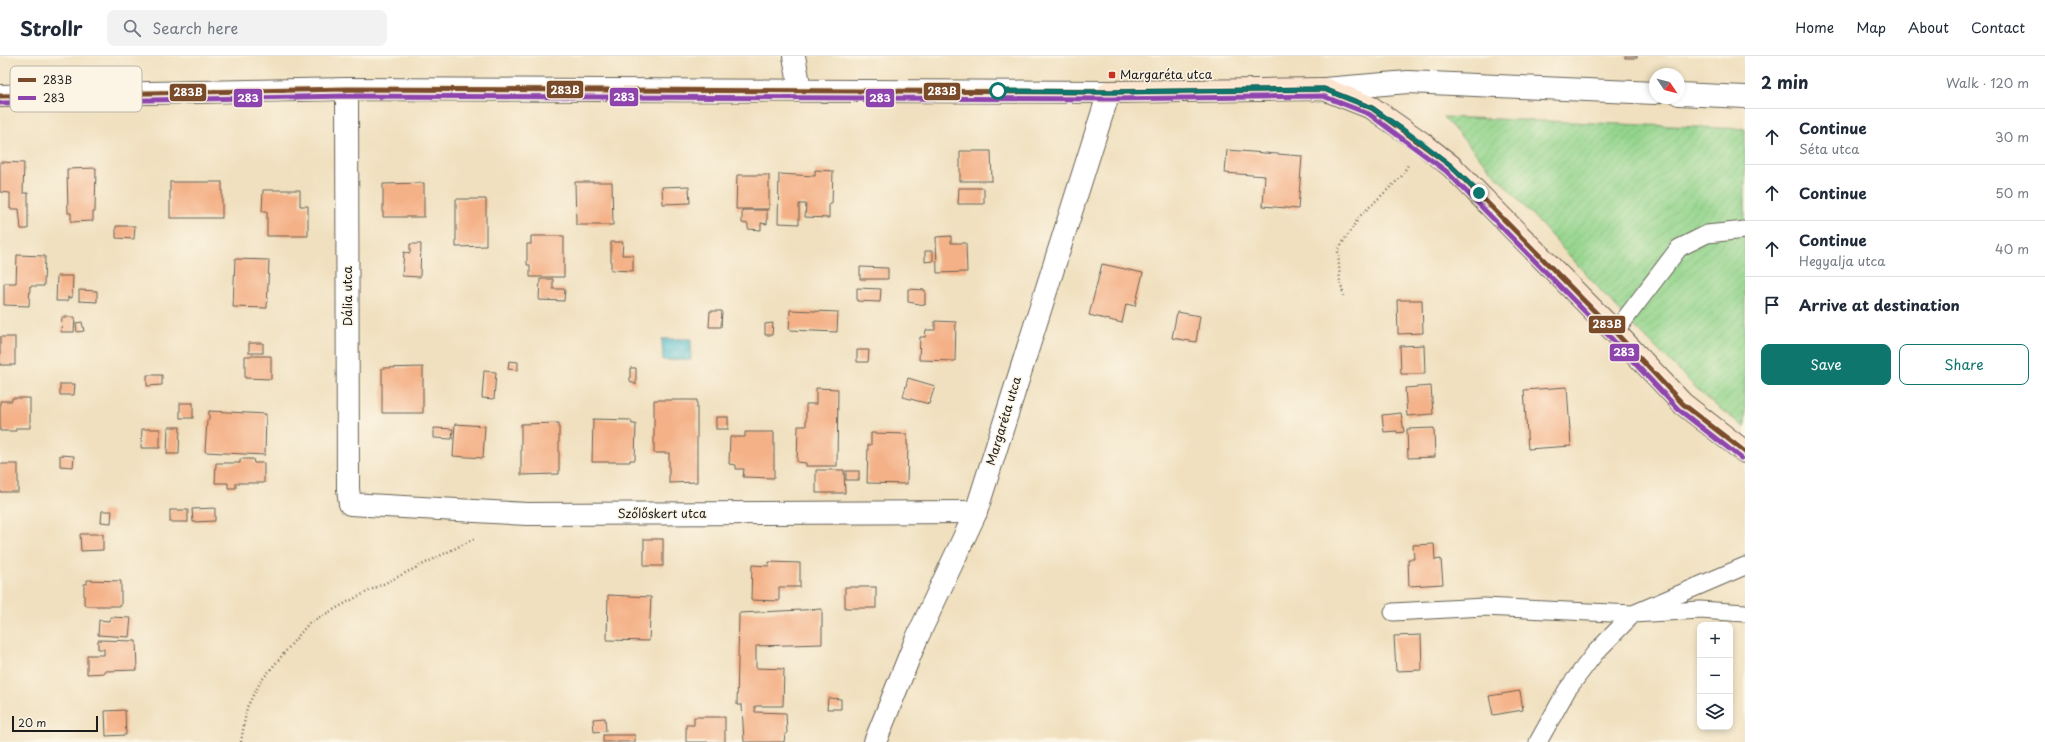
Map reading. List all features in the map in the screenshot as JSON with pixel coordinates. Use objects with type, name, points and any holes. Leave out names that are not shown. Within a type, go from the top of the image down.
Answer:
[{"type":"street","points":[[794,56],[800,89]]},
{"type":"street","points":[[142,93],[347,89],[800,89],[1110,92],[1324,89],[1408,82],[1649,93]]},
{"type":"street","name":"Dália utca","points":[[347,89],[348,489],[350,504]]},
{"type":"street","points":[[1324,89],[1372,108],[1422,143],[1451,166],[1615,332],[1682,404],[1745,452]]},
{"type":"street","name":"Margaréta utca","points":[[876,742],[916,640],[976,512],[1110,92]]},
{"type":"street","points":[[1685,94],[1745,97]]},
{"type":"street","points":[[0,96],[10,96]]},
{"type":"street","name":"Szőlőskert utca","points":[[350,504],[527,514],[976,512]]},
{"type":"lane","points":[[1615,332],[1679,248],[1707,234],[1745,230]]},
{"type":"lane","points":[[1538,742],[1567,690],[1595,653],[1633,614],[1745,566]]},
{"type":"lane","points":[[1393,612],[1484,607],[1633,614],[1700,610],[1745,613]]},
{"type":"path","points":[[1344,296],[1340,282],[1338,250],[1360,216],[1401,178],[1422,143]]},
{"type":"path","points":[[241,742],[247,708],[261,681],[309,624],[357,597],[477,537]]},
{"type":"green space","points":[[1443,117],[1745,129],[1745,428],[1705,397],[1626,318]]},
{"type":"water","points":[[662,339],[691,339],[691,360],[663,360]]},
{"type":"building","points":[[1625,56],[1637,56],[1637,58],[1625,58]]},
{"type":"building","points":[[1227,150],[1302,156],[1298,209],[1263,206],[1265,176],[1225,173]]},
{"type":"building","points":[[960,151],[991,151],[992,181],[960,181]]},
{"type":"building","points":[[0,162],[24,163],[23,193],[28,193],[28,229],[21,229],[19,209],[10,209],[10,193],[0,192]]},
{"type":"building","points":[[96,168],[95,212],[93,212],[93,221],[71,222],[71,213],[68,213],[67,169]]},
{"type":"building","points":[[815,170],[833,171],[832,204],[829,204],[829,218],[805,217],[806,204],[799,204],[799,224],[778,223],[779,174],[815,176]]},
{"type":"building","points":[[737,175],[769,175],[769,209],[736,209]]},
{"type":"building","points":[[170,182],[222,182],[222,218],[170,218]]},
{"type":"building","points":[[575,182],[612,182],[613,225],[576,225]]},
{"type":"building","points":[[424,183],[424,217],[383,217],[383,184]]},
{"type":"building","points":[[689,186],[690,203],[663,204],[662,187]]},
{"type":"building","points":[[959,188],[984,188],[984,204],[958,204]]},
{"type":"building","points":[[263,190],[300,190],[300,206],[308,206],[308,236],[267,236],[267,211],[262,211]]},
{"type":"building","points":[[456,199],[486,199],[486,246],[456,247]]},
{"type":"building","points":[[742,210],[767,210],[767,224],[761,223],[761,230],[748,229],[748,224],[742,223]]},
{"type":"building","points":[[116,226],[135,226],[134,239],[116,238]]},
{"type":"building","points":[[531,236],[564,236],[564,277],[530,277],[530,265],[527,265],[527,244],[531,244]]},
{"type":"building","points":[[951,236],[951,243],[966,243],[967,272],[937,273],[936,237]]},
{"type":"building","points":[[611,242],[623,242],[622,255],[633,255],[633,271],[611,270]]},
{"type":"building","points":[[410,244],[421,244],[420,277],[402,276],[404,252],[410,253]]},
{"type":"building","points":[[925,251],[933,251],[933,261],[925,262]]},
{"type":"building","points":[[17,255],[45,256],[44,286],[30,286],[29,306],[4,305],[4,283],[16,283]]},
{"type":"building","points":[[235,259],[269,260],[267,308],[233,307]]},
{"type":"building","points":[[1102,264],[1143,273],[1135,306],[1126,304],[1122,323],[1089,315]]},
{"type":"building","points":[[860,267],[888,268],[888,279],[860,279]]},
{"type":"building","points":[[57,276],[73,276],[72,298],[68,297],[68,301],[56,301]]},
{"type":"building","points":[[540,279],[553,279],[553,289],[565,289],[564,301],[539,300]]},
{"type":"building","points":[[857,288],[881,289],[880,302],[857,301]]},
{"type":"building","points":[[908,289],[925,290],[925,305],[908,302]]},
{"type":"building","points":[[79,290],[97,291],[97,302],[79,301]]},
{"type":"building","points":[[1397,300],[1422,300],[1423,333],[1398,334]]},
{"type":"building","points":[[790,310],[838,312],[837,332],[789,330]]},
{"type":"building","points":[[710,311],[722,311],[721,327],[709,327]]},
{"type":"building","points":[[1177,312],[1200,316],[1196,342],[1172,338]]},
{"type":"building","points":[[62,317],[75,317],[74,332],[61,332]]},
{"type":"building","points":[[935,321],[956,322],[955,361],[919,360],[920,337],[925,337],[926,330],[935,330]]},
{"type":"building","points":[[82,322],[84,331],[77,332],[76,323]]},
{"type":"building","points":[[773,323],[772,335],[765,335],[765,324]]},
{"type":"building","points":[[0,337],[15,337],[15,365],[0,365]]},
{"type":"building","points":[[249,343],[263,343],[263,353],[249,353]]},
{"type":"building","points":[[1424,345],[1425,374],[1401,374],[1400,346]]},
{"type":"building","points":[[857,350],[869,350],[868,362],[857,362]]},
{"type":"building","points":[[245,356],[271,356],[271,379],[245,378]]},
{"type":"building","points":[[509,361],[518,362],[518,370],[508,369]]},
{"type":"building","points":[[423,367],[423,413],[382,413],[382,368]]},
{"type":"building","points":[[630,368],[636,368],[636,385],[630,381]]},
{"type":"building","points":[[484,371],[496,372],[494,399],[482,398]]},
{"type":"building","points":[[147,375],[162,375],[162,385],[147,386]]},
{"type":"building","points":[[908,378],[935,386],[929,404],[903,397]]},
{"type":"building","points":[[60,384],[75,384],[74,395],[60,395]]},
{"type":"building","points":[[1431,386],[1433,414],[1407,416],[1405,388]]},
{"type":"building","points":[[1567,387],[1571,446],[1528,449],[1524,390]]},
{"type":"building","points":[[816,388],[838,389],[837,466],[806,466],[806,463],[797,462],[798,426],[806,426],[806,404],[816,404]]},
{"type":"building","points":[[12,398],[30,398],[30,428],[16,428],[16,431],[0,431],[0,401],[12,401]]},
{"type":"building","points":[[654,400],[697,400],[697,482],[669,483],[669,453],[654,453]]},
{"type":"building","points":[[180,403],[193,403],[193,418],[180,418]]},
{"type":"building","points":[[209,411],[266,414],[265,455],[205,452]]},
{"type":"building","points":[[1401,413],[1404,432],[1384,432],[1382,415]]},
{"type":"building","points":[[716,417],[728,417],[728,429],[716,429]]},
{"type":"building","points":[[593,419],[631,420],[632,424],[636,424],[635,460],[630,460],[630,462],[592,462]]},
{"type":"building","points":[[559,423],[559,474],[521,475],[521,424]]},
{"type":"building","points":[[455,424],[485,426],[483,458],[453,456]]},
{"type":"building","points":[[168,427],[180,427],[179,454],[167,454]]},
{"type":"building","points":[[434,428],[453,429],[452,439],[434,438]]},
{"type":"building","points":[[1434,428],[1435,457],[1408,458],[1407,429]]},
{"type":"building","points":[[142,429],[160,429],[160,448],[141,448]]},
{"type":"building","points":[[745,432],[774,432],[774,478],[743,477],[744,469],[736,469],[736,465],[729,464],[730,437],[745,437]]},
{"type":"building","points":[[871,433],[907,434],[907,484],[867,483],[868,445],[871,445]]},
{"type":"building","points":[[60,455],[74,456],[73,467],[60,466]]},
{"type":"building","points":[[240,459],[253,459],[254,463],[264,463],[264,483],[236,483],[236,488],[228,488],[228,483],[215,483],[216,463],[240,463]]},
{"type":"building","points":[[0,464],[18,464],[18,492],[0,492]]},
{"type":"building","points":[[816,470],[844,470],[845,493],[816,493]]},
{"type":"building","points":[[846,471],[859,471],[859,480],[846,480]]},
{"type":"building","points":[[215,508],[215,521],[193,522],[192,509]]},
{"type":"building","points":[[170,510],[188,510],[188,522],[170,522]]},
{"type":"building","points":[[102,511],[112,511],[111,523],[101,522]]},
{"type":"building","points":[[80,534],[103,534],[103,550],[81,551]]},
{"type":"building","points":[[644,539],[663,539],[663,566],[644,566]]},
{"type":"building","points":[[1434,544],[1435,560],[1441,559],[1443,584],[1409,586],[1408,559],[1414,559],[1413,545]]},
{"type":"building","points":[[769,562],[800,563],[800,587],[779,587],[779,601],[751,600],[752,565],[769,566]]},
{"type":"building","points":[[87,580],[121,581],[121,606],[87,606],[84,604],[84,584],[87,584]]},
{"type":"building","points":[[845,587],[876,587],[876,608],[845,608]]},
{"type":"building","points":[[608,595],[651,597],[649,641],[607,640]]},
{"type":"building","points":[[822,609],[822,644],[756,646],[756,668],[784,669],[783,706],[755,706],[755,712],[786,713],[787,734],[785,734],[784,742],[744,742],[742,705],[737,705],[739,613]]},
{"type":"building","points":[[110,617],[131,618],[129,637],[98,635],[99,620],[109,621]]},
{"type":"building","points":[[1421,635],[1422,670],[1396,671],[1394,636]]},
{"type":"building","points":[[98,640],[136,641],[137,670],[105,671],[105,673],[87,674],[87,655],[104,655],[104,649],[98,649]]},
{"type":"building","points":[[1520,691],[1523,710],[1493,715],[1489,696]]},
{"type":"building","points":[[828,698],[841,699],[841,709],[827,709]]},
{"type":"building","points":[[125,710],[126,735],[106,736],[105,711]]},
{"type":"building","points":[[694,717],[725,717],[725,742],[686,742],[686,725],[694,725]]},
{"type":"building","points":[[605,718],[606,731],[594,732],[593,719]]},
{"type":"building","points":[[603,735],[635,735],[635,742],[603,742]]},
{"type":"transit line","name":"283B","points":[[142,93],[347,89],[1109,92],[1324,89],[1372,108],[1451,166],[1615,332],[1683,404],[1745,452]]},
{"type":"transit line","name":"283B","points":[[0,96],[10,96]]},
{"type":"transit line","name":"283","points":[[142,100],[347,96],[1109,99],[1323,96],[1369,114],[1446,171],[1610,337],[1678,409],[1741,458]]},
{"type":"transit line","name":"283","points":[[0,103],[10,103]]},
{"type":"place","name":"Margaréta utca","points":[[1112,75]]},
{"type":"route","points":[[998,91],[1110,92],[1324,89],[1372,108],[1422,143],[1451,166],[1479,193]]}]
